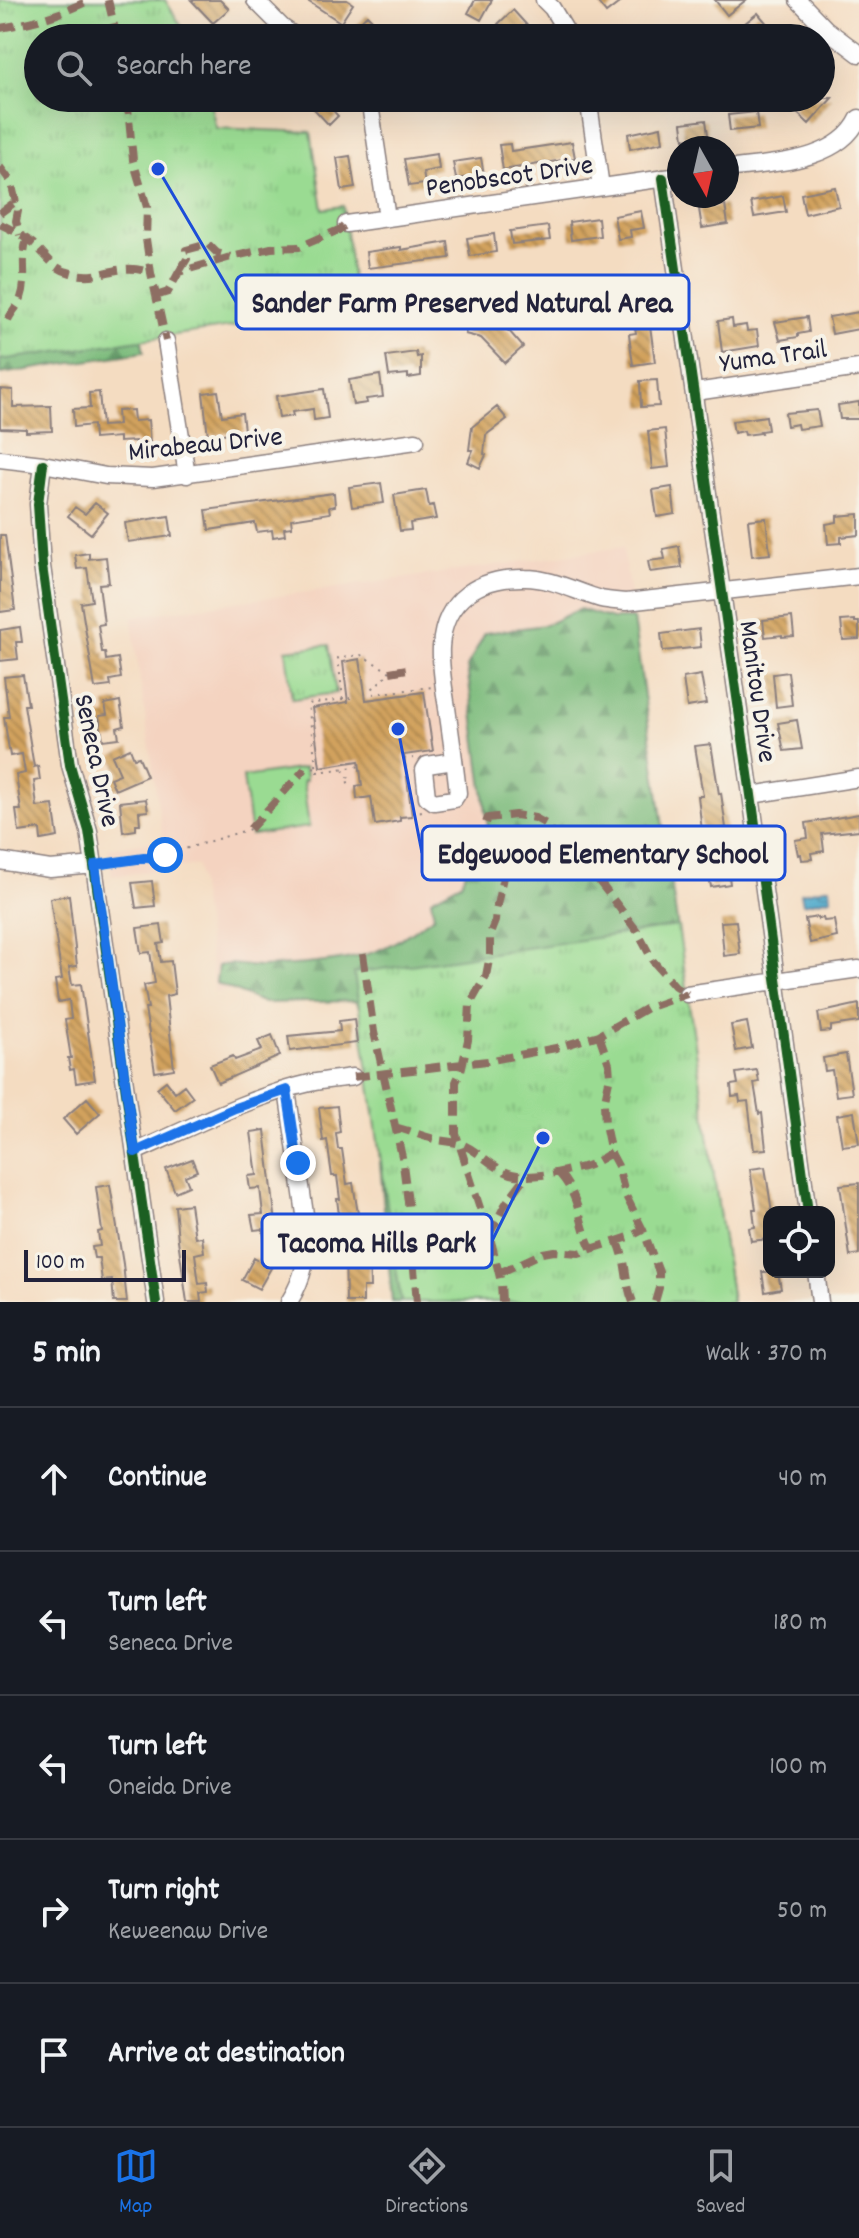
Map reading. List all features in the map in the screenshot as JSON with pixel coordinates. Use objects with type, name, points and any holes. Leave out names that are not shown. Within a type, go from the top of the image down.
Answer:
[{"type":"street","points":[[255,0],[279,24]]},
{"type":"street","points":[[544,0],[562,24]]},
{"type":"street","points":[[798,0],[821,24]]},
{"type":"street","points":[[835,36],[859,54]]},
{"type":"street","points":[[371,112],[387,218]]},
{"type":"street","points":[[590,112],[601,187]]},
{"type":"street","points":[[739,167],[823,152],[845,137],[859,118]]},
{"type":"street","name":"Penobscot Drive","points":[[346,224],[667,178]]},
{"type":"street","name":"Manitou Drive","points":[[674,208],[695,392],[807,1206]]},
{"type":"street","points":[[166,341],[187,475]]},
{"type":"street","name":"Yuma Trail","points":[[695,392],[859,368]]},
{"type":"street","name":"Mirabeau Drive","points":[[0,459],[121,477],[153,478],[416,441]]},
{"type":"street","name":"Seneca Drive","points":[[43,464],[38,504],[42,566],[70,765],[89,831],[95,865],[156,1302]]},
{"type":"street","points":[[454,761],[442,675],[441,644],[446,624],[459,600],[485,583],[528,578],[554,582],[603,599],[626,602],[859,576]]},
{"type":"street","points":[[751,795],[859,778]]},
{"type":"street","points":[[0,861],[50,869],[95,865]]},
{"type":"street","points":[[687,994],[859,969]]},
{"type":"street","points":[[135,1152],[235,1108],[287,1090],[353,1077]]},
{"type":"street","points":[[287,1090],[308,1247],[302,1276],[289,1302]]},
{"type":"street","points":[[817,1278],[820,1302]]},
{"type":"path","points":[[343,699],[338,658],[361,655],[390,672],[372,689],[373,694],[434,686]]},
{"type":"path","points":[[351,698],[308,704],[317,772],[362,766]]},
{"type":"path","points":[[431,740],[442,738]]},
{"type":"path","points":[[305,769],[317,766]]},
{"type":"path","points":[[342,769],[351,781],[344,784]]},
{"type":"path","points":[[95,865],[165,855],[250,829]]},
{"type":"shaded area","points":[[623,547],[678,926],[215,993],[197,865],[112,876],[108,848],[163,840],[131,617]]},
{"type":"green space","points":[[0,0],[165,0],[180,24],[24,24],[24,112],[212,112],[216,128],[311,132],[323,209],[343,206],[356,309],[0,360]]},
{"type":"green space","points":[[135,304],[144,352],[0,374],[0,327]]},
{"type":"green space","points":[[580,609],[612,619],[633,619],[732,1302],[392,1302],[368,1022],[355,1001],[264,1003],[216,983],[218,966],[287,965],[356,957],[377,951],[434,916],[431,899],[461,883],[471,855],[489,834],[467,667],[485,633],[545,625]]},
{"type":"green space","points":[[329,645],[336,693],[292,699],[286,650]]},
{"type":"green space","points":[[305,768],[306,780],[303,781],[309,827],[251,835],[243,777]]},
{"type":"green space","points":[[678,926],[732,1302],[401,1302],[354,973]]},
{"type":"water","points":[[830,887],[831,898],[803,904],[801,893]]},
{"type":"building","points":[[191,0],[220,0],[229,9],[213,23]]},
{"type":"building","points":[[306,0],[347,0],[353,4],[340,24]]},
{"type":"building","points":[[475,0],[492,0],[481,20],[468,13]]},
{"type":"building","points":[[596,0],[623,0],[606,13]]},
{"type":"building","points":[[715,0],[746,0],[727,15]]},
{"type":"building","points":[[513,10],[526,24],[498,24]]},
{"type":"building","points":[[758,13],[767,24],[744,24]]},
{"type":"building","points":[[367,15],[376,24],[357,24]]},
{"type":"building","points":[[317,112],[334,112],[338,116],[329,125]]},
{"type":"building","points":[[756,112],[758,128],[730,131],[728,115]]},
{"type":"building","points":[[796,112],[820,112],[809,124]]},
{"type":"building","points":[[706,120],[708,135],[684,136],[682,123]]},
{"type":"building","points":[[661,127],[663,142],[630,149],[628,134]]},
{"type":"building","points":[[572,142],[575,158],[503,170],[499,145],[510,144],[511,151]]},
{"type":"building","points":[[437,154],[439,169],[423,172],[425,184],[409,186],[404,159]]},
{"type":"building","points":[[350,156],[355,188],[342,190],[337,158]]},
{"type":"building","points":[[481,158],[484,175],[456,179],[453,162]]},
{"type":"building","points":[[835,187],[839,206],[805,214],[801,194]]},
{"type":"building","points":[[783,196],[786,212],[754,217],[751,202]]},
{"type":"building","points":[[725,208],[728,224],[702,228],[699,209]]},
{"type":"building","points":[[641,211],[644,228],[630,230],[631,237],[618,239],[614,216]]},
{"type":"building","points":[[598,218],[600,236],[571,240],[569,222]]},
{"type":"building","points":[[548,226],[550,240],[512,244],[510,231]]},
{"type":"building","points":[[494,234],[496,252],[470,256],[467,238]]},
{"type":"building","points":[[448,242],[450,258],[368,268],[366,252]]},
{"type":"building","points":[[644,282],[655,362],[633,365],[629,334],[636,333],[629,284]]},
{"type":"building","points":[[471,312],[487,316],[510,332],[523,347],[505,363],[481,338],[465,334]]},
{"type":"building","points":[[859,312],[859,329],[832,334],[829,317]]},
{"type":"building","points":[[807,317],[809,332],[780,340],[775,322]]},
{"type":"building","points":[[732,319],[733,327],[746,325],[747,331],[757,330],[759,346],[722,352],[718,321]]},
{"type":"building","points":[[416,352],[417,357],[421,356],[421,376],[389,376],[386,356]]},
{"type":"building","points":[[380,375],[383,397],[366,399],[367,403],[353,405],[349,380]]},
{"type":"building","points":[[657,380],[659,406],[641,407],[640,381]]},
{"type":"building","points":[[0,389],[13,390],[13,407],[51,406],[52,431],[26,432],[26,429],[0,428]]},
{"type":"building","points":[[324,389],[328,418],[314,420],[313,409],[292,412],[293,416],[279,418],[276,396]]},
{"type":"building","points":[[218,391],[222,416],[242,413],[244,431],[208,436],[203,393]]},
{"type":"building","points":[[99,392],[102,426],[118,425],[117,411],[133,410],[134,421],[148,420],[150,443],[119,442],[119,437],[94,439],[93,425],[74,427],[73,409],[90,408],[89,393]]},
{"type":"building","points":[[859,402],[859,419],[840,419],[838,405]]},
{"type":"building","points":[[497,407],[507,419],[486,435],[486,455],[480,468],[468,462],[473,450],[469,450],[472,427]]},
{"type":"building","points":[[817,410],[820,426],[798,429],[797,424],[787,426],[785,413]]},
{"type":"building","points":[[766,416],[768,430],[745,435],[744,431],[734,433],[732,421]]},
{"type":"building","points":[[665,429],[669,467],[652,469],[648,431]]},
{"type":"building","points":[[381,483],[384,503],[352,507],[349,487]]},
{"type":"building","points":[[672,487],[675,514],[657,517],[653,490]]},
{"type":"building","points":[[426,490],[436,519],[410,523],[411,530],[400,531],[394,495]]},
{"type":"building","points":[[334,493],[335,506],[329,507],[330,513],[291,519],[292,527],[284,528],[285,535],[273,537],[272,530],[257,532],[255,523],[209,530],[206,510]]},
{"type":"building","points":[[95,503],[108,513],[91,534],[68,516],[75,507],[85,514]]},
{"type":"building","points":[[859,514],[859,535],[841,537],[841,543],[828,544],[826,524],[837,522],[837,516]]},
{"type":"building","points":[[169,516],[172,536],[128,542],[125,523]]},
{"type":"building","points":[[766,518],[770,554],[752,556],[748,520]]},
{"type":"building","points":[[0,535],[5,535],[15,610],[0,612]]},
{"type":"building","points":[[679,546],[682,568],[650,572],[648,561],[665,559],[663,549]]},
{"type":"building","points":[[89,553],[89,559],[106,557],[109,583],[99,584],[104,624],[98,625],[102,652],[105,652],[106,660],[118,658],[121,678],[110,680],[111,686],[95,688],[81,603],[92,601],[87,568],[77,569],[75,555]]},
{"type":"building","points":[[792,617],[794,636],[765,637],[763,620]]},
{"type":"building","points":[[841,621],[859,622],[859,639],[843,640]]},
{"type":"building","points":[[20,627],[22,642],[16,642],[18,659],[0,661],[0,630]]},
{"type":"building","points":[[699,629],[701,647],[663,651],[661,634]]},
{"type":"building","points":[[360,659],[366,700],[424,692],[433,751],[404,755],[412,816],[400,817],[400,821],[375,825],[371,797],[357,799],[356,786],[362,785],[359,761],[320,767],[312,708],[348,702],[343,662]]},
{"type":"building","points":[[788,672],[792,705],[776,707],[773,674]]},
{"type":"building","points":[[23,675],[28,705],[24,705],[34,767],[38,766],[40,780],[34,781],[37,807],[53,805],[58,837],[41,840],[40,829],[19,832],[16,810],[21,810],[16,775],[25,773],[22,754],[10,756],[4,717],[9,717],[4,677]]},
{"type":"building","points":[[701,675],[706,704],[687,707],[683,678]]},
{"type":"building","points":[[120,701],[124,726],[117,728],[119,738],[103,740],[99,716],[107,715],[105,704]]},
{"type":"building","points":[[797,720],[802,749],[784,751],[778,723]]},
{"type":"building","points":[[711,744],[726,828],[702,831],[698,796],[703,796],[695,746]]},
{"type":"building","points":[[130,748],[134,758],[139,757],[147,776],[115,790],[110,778],[120,774],[112,756]]},
{"type":"building","points":[[146,799],[148,811],[139,812],[140,824],[136,824],[136,830],[123,832],[120,802]]},
{"type":"building","points":[[859,814],[859,830],[822,834],[824,851],[811,853],[812,859],[802,860],[801,854],[798,855],[795,840],[808,838],[806,823]]},
{"type":"building","points":[[726,854],[730,884],[711,887],[706,857]]},
{"type":"building","points":[[152,881],[155,906],[136,908],[132,883]]},
{"type":"building","points":[[69,895],[77,966],[69,967],[72,985],[81,984],[95,1080],[76,1083],[68,1058],[71,1058],[65,1020],[71,1019],[69,1000],[58,1002],[55,980],[62,979],[50,898]]},
{"type":"building","points":[[818,917],[824,921],[834,920],[837,937],[810,943],[805,919]]},
{"type":"building","points":[[736,921],[740,954],[724,956],[721,922]]},
{"type":"building","points":[[161,925],[164,943],[158,944],[161,962],[171,961],[175,994],[166,996],[174,1069],[155,1072],[144,985],[155,983],[150,952],[141,953],[137,928]]},
{"type":"building","points":[[859,1004],[859,1022],[831,1026],[831,1031],[821,1032],[818,1013]]},
{"type":"building","points":[[354,1019],[357,1043],[290,1051],[288,1036],[340,1031],[339,1021]]},
{"type":"building","points":[[747,1022],[752,1048],[736,1051],[731,1025]]},
{"type":"building","points":[[272,1035],[280,1056],[218,1083],[210,1065],[262,1050],[258,1041]]},
{"type":"building","points":[[846,1054],[852,1094],[836,1096],[832,1070],[825,1071],[823,1058]]},
{"type":"building","points":[[757,1070],[759,1082],[754,1083],[759,1114],[762,1113],[766,1149],[754,1150],[748,1101],[740,1102],[739,1096],[732,1097],[731,1085],[738,1084],[736,1073]]},
{"type":"building","points":[[166,1081],[175,1092],[184,1085],[193,1097],[175,1110],[157,1088]]},
{"type":"building","points":[[87,1098],[100,1113],[76,1134],[63,1119]]},
{"type":"building","points":[[337,1106],[338,1149],[342,1149],[347,1184],[353,1183],[361,1232],[353,1233],[357,1257],[369,1257],[370,1287],[363,1287],[363,1302],[346,1302],[345,1247],[337,1199],[340,1199],[337,1176],[332,1176],[327,1140],[323,1141],[319,1108]]},
{"type":"building","points":[[854,1112],[859,1144],[842,1146],[837,1115]]},
{"type":"building","points":[[265,1130],[278,1241],[265,1243],[263,1229],[254,1230],[251,1215],[263,1214],[260,1188],[250,1189],[248,1176],[257,1175],[251,1132]]},
{"type":"building","points":[[192,1159],[197,1171],[185,1176],[189,1186],[175,1192],[166,1169]]},
{"type":"building","points":[[765,1167],[771,1206],[763,1206],[763,1240],[751,1241],[749,1228],[755,1227],[753,1209],[756,1209],[750,1169]]},
{"type":"building","points":[[859,1183],[859,1254],[850,1256],[840,1185]]},
{"type":"building","points":[[110,1185],[127,1302],[114,1302],[112,1280],[102,1281],[99,1258],[94,1258],[92,1247],[100,1246],[98,1232],[102,1231],[96,1187]]},
{"type":"building","points":[[190,1204],[195,1238],[202,1237],[204,1252],[195,1254],[199,1284],[207,1283],[208,1292],[200,1293],[201,1302],[187,1302],[178,1240],[175,1206]]},
{"type":"building","points":[[254,1258],[271,1268],[259,1289],[242,1280]]},
{"type":"building","points":[[762,1272],[763,1278],[779,1278],[781,1289],[765,1292]]},
{"type":"marked path","points":[[0,28],[46,18],[89,0]]},
{"type":"marked path","points":[[108,0],[114,24]]},
{"type":"marked path","points":[[128,112],[133,160],[147,207],[146,239],[151,273],[166,341]]},
{"type":"marked path","points":[[0,167],[11,182],[20,235]]},
{"type":"marked path","points":[[0,213],[15,202]]},
{"type":"marked path","points":[[0,224],[29,240],[52,263],[65,271],[82,275],[129,269],[151,273]]},
{"type":"marked path","points":[[156,296],[168,292],[179,272],[271,248],[299,247],[346,224]]},
{"type":"marked path","points":[[8,320],[23,291],[27,240]]},
{"type":"marked path","points":[[179,272],[187,259],[186,250],[208,244],[217,253],[231,257]]},
{"type":"marked path","points":[[390,672],[407,669]]},
{"type":"marked path","points":[[250,829],[305,769]]},
{"type":"marked path","points":[[502,1302],[501,1282],[492,1245],[456,1134],[456,1082],[468,1040],[470,1004],[486,976],[490,934],[503,877],[510,861],[507,849],[488,829],[488,818],[515,815],[535,818],[546,824],[567,856],[592,872],[637,931],[653,961],[675,986],[687,994]]},
{"type":"marked path","points":[[363,954],[374,1032],[402,1157],[417,1302]]},
{"type":"marked path","points":[[353,1077],[487,1061],[556,1048],[599,1035],[647,1008],[687,994]]},
{"type":"marked path","points":[[599,1035],[609,1064],[610,1076],[604,1104],[611,1153],[659,1272],[655,1302]]},
{"type":"marked path","points":[[395,1127],[461,1144],[504,1171],[522,1176],[583,1167],[611,1153]]},
{"type":"marked path","points":[[559,1173],[571,1191],[591,1248]]},
{"type":"marked path","points":[[488,1235],[525,1177]]},
{"type":"marked path","points":[[499,1273],[543,1253],[579,1253],[643,1230]]},
{"type":"marked path","points":[[617,1240],[633,1302]]},
{"type":"cycle path","points":[[663,178],[807,1206]]},
{"type":"cycle path","points":[[43,464],[38,504],[42,566],[70,765],[89,831],[156,1302]]},
{"type":"place","name":"Sander Farm Preserved Natural Area","points":[[158,169]]},
{"type":"place","name":"Edgewood Elementary School","points":[[398,729]]},
{"type":"place","name":"Tacoma Hills Park","points":[[543,1138]]},
{"type":"route","points":[[165,855],[95,865],[135,1152],[235,1108],[287,1090],[298,1163]]}]
